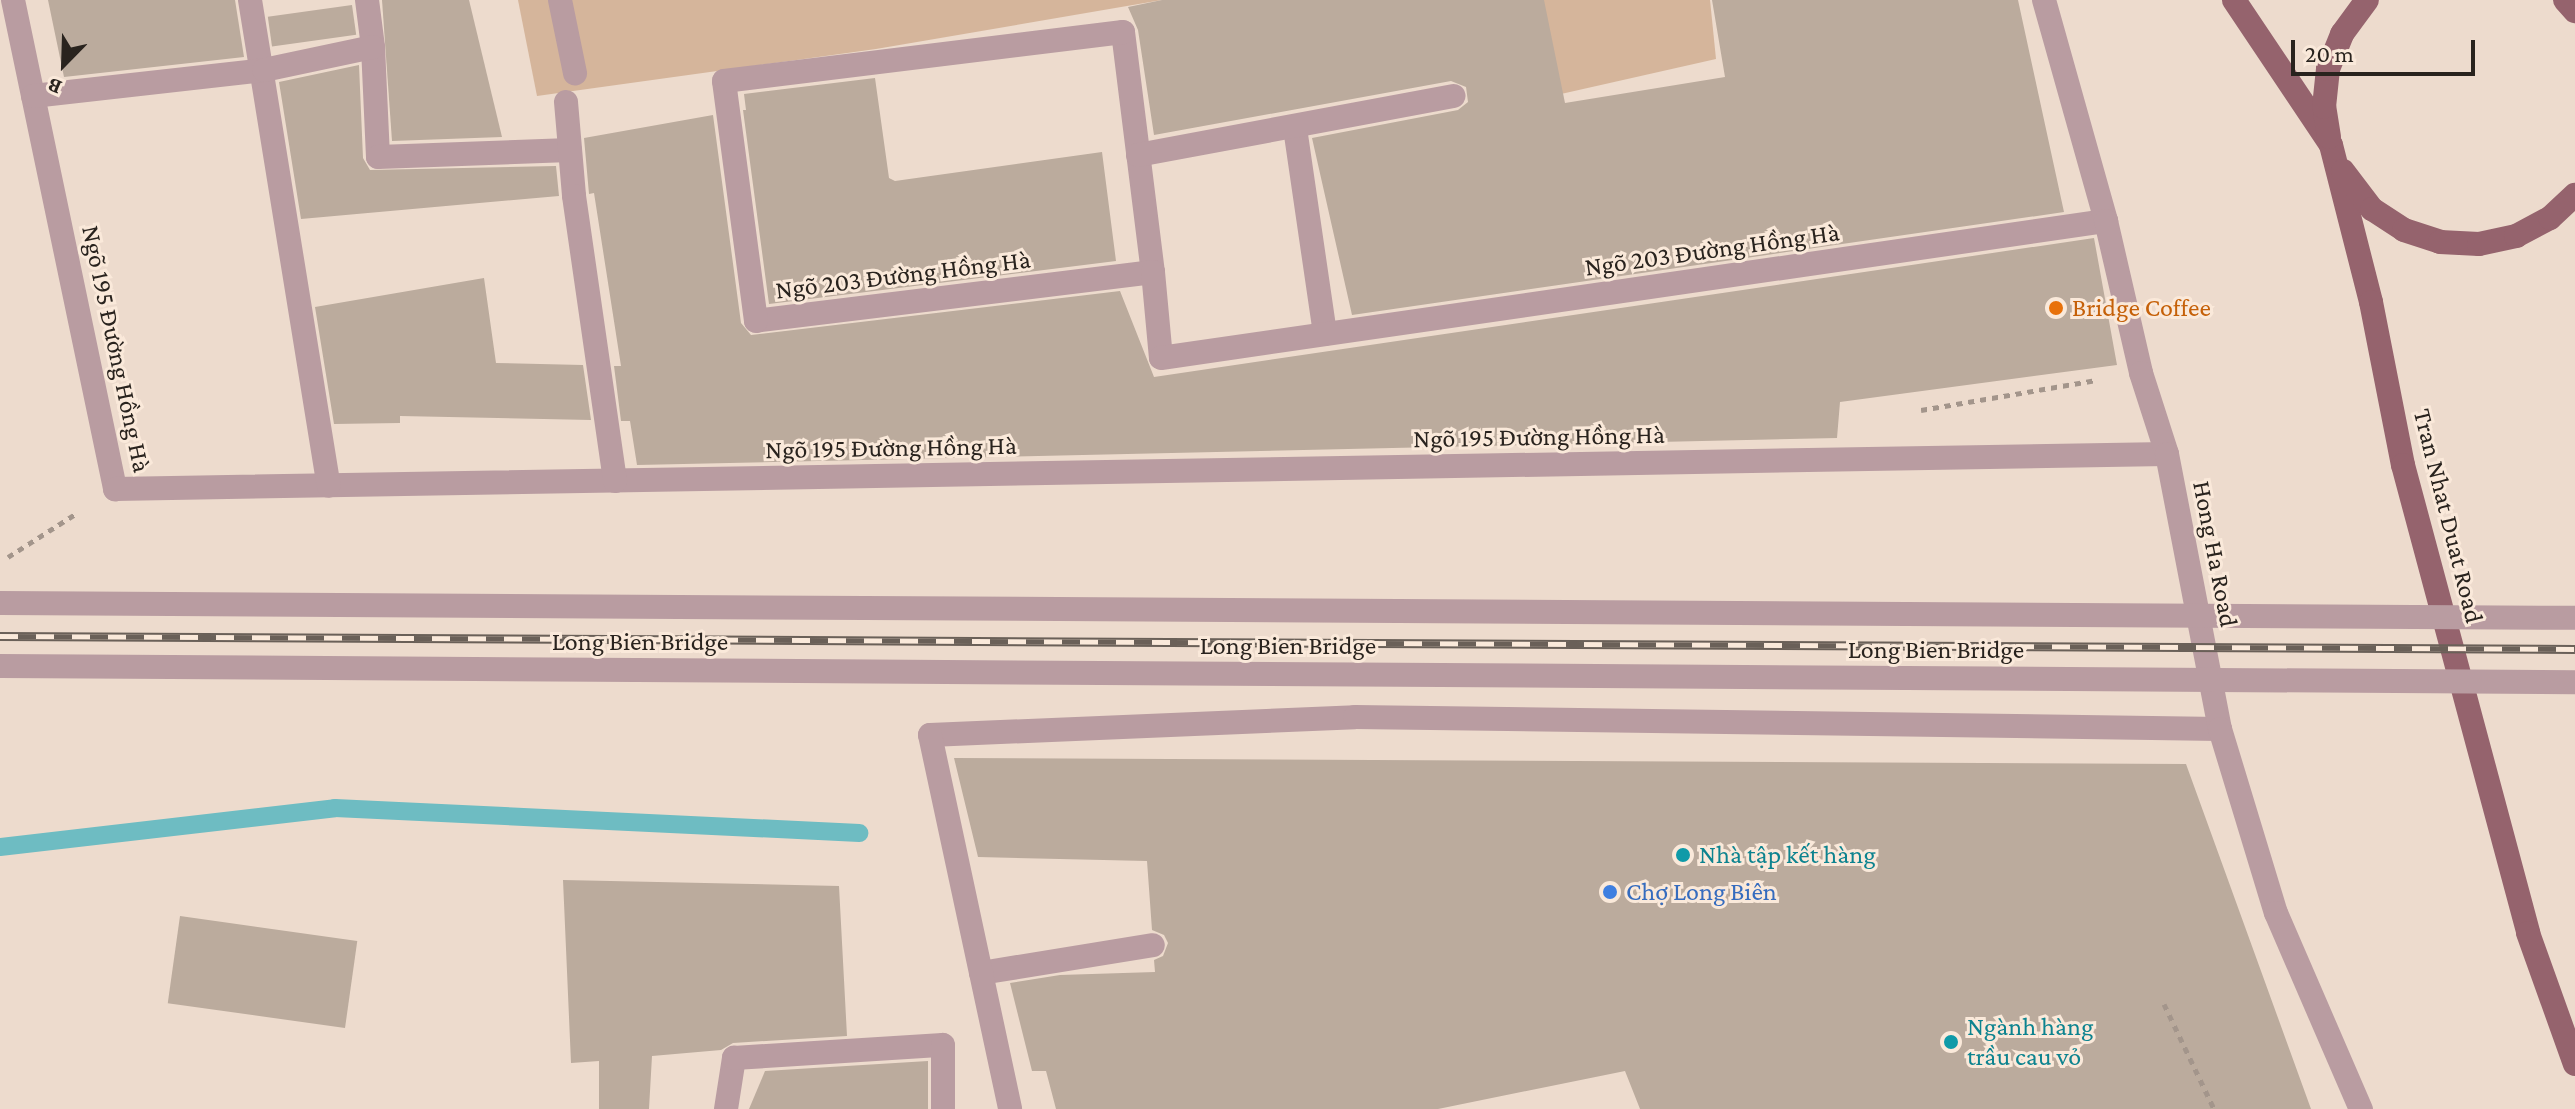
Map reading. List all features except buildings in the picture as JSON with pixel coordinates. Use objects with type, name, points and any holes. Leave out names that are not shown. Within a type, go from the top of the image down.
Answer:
[{"type":"main road","name":"Tran Nhat Duat Road","points":[[2234,0],[2331,145],[2371,302],[2403,465],[2528,933],[2575,1064]]},
{"type":"main road","points":[[2367,0],[2342,34],[2328,69],[2324,107],[2331,145],[2347,179],[2372,209],[2404,230],[2440,242],[2479,244],[2516,236],[2550,218],[2575,195]]},
{"type":"main road","points":[[2565,0],[2575,11]]},
{"type":"street","name":"Ngõ 195 Đường Hồng Hà","points":[[13,0],[115,489],[2167,454]]},
{"type":"street","points":[[250,0],[264,70],[329,486]]},
{"type":"street","points":[[367,0],[373,47],[378,157],[570,150]]},
{"type":"street","points":[[560,0],[575,73]]},
{"type":"street","name":"Hong Ha Road","points":[[2044,0],[2106,221],[2141,373],[2167,454],[2220,729],[2276,913],[2361,1109]]},
{"type":"street","name":"Ngõ 203 Đường Hồng Hà","points":[[1153,272],[756,321],[724,81],[1123,32],[1153,272],[1161,358],[2106,221]]},
{"type":"street","points":[[33,96],[264,70],[373,47]]},
{"type":"street","points":[[1138,155],[1454,96]]},
{"type":"street","points":[[566,102],[615,481]]},
{"type":"street","points":[[1295,128],[1325,334]]},
{"type":"street","name":"Long Bien Bridge","points":[[0,603],[2575,618]]},
{"type":"street","name":"Long Bien Bridge","points":[[0,666],[2575,682]]},
{"type":"street","points":[[1010,1109],[930,735],[1355,717],[2220,729]]},
{"type":"street","points":[[981,973],[1153,945]]},
{"type":"street","points":[[726,1109],[734,1058],[943,1045],[943,1109]]},
{"type":"path","points":[[1911,412],[2141,373]]},
{"type":"path","points":[[0,563],[115,489]]},
{"type":"path","points":[[2164,1004],[2214,1109]]},
{"type":"shaded area","points":[[518,0],[1162,0],[876,49],[537,96]]},
{"type":"shaded area","points":[[1456,0],[1710,0],[1716,59],[1530,101]]},
{"type":"waterway","points":[[0,847],[335,808],[859,833]]},
{"type":"railway","points":[[0,636],[2575,649]]},
{"type":"place","name":"Bridge Coffee","points":[[2056,308]]},
{"type":"place","name":"Nhà tập kết hàng","points":[[1683,855]]},
{"type":"place","name":"Chợ Long Biên","points":[[1610,892]]},
{"type":"place","name":"Ngành hàng trầu cau vỏ","points":[[1951,1042]]}]
